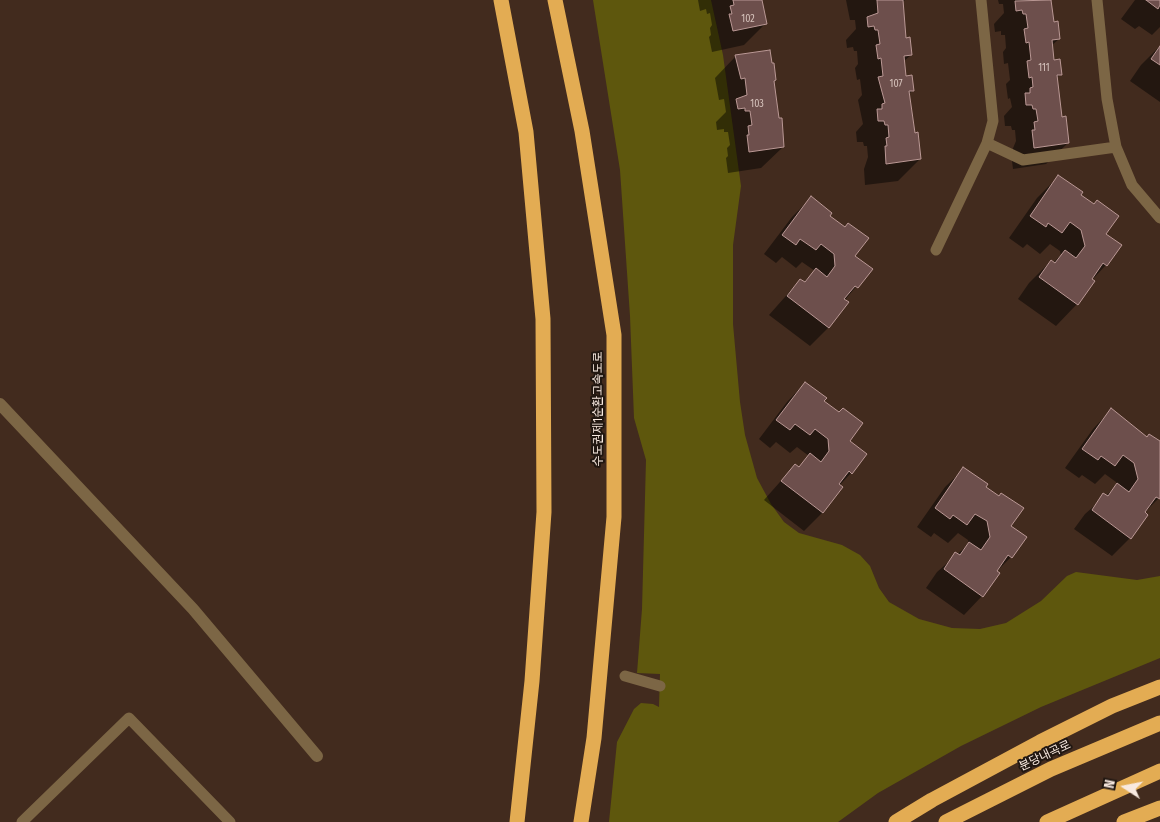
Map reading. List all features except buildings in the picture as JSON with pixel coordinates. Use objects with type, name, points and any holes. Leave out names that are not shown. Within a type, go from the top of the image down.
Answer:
[{"type":"highway","points":[[501,0],[526,132],[543,319],[544,512],[532,681],[517,822]]},
{"type":"highway","name":"수도권제1순환고속도로","points":[[555,0],[582,131],[614,336],[614,517],[594,738],[581,822]]},
{"type":"highway","points":[[896,822],[932,800],[1040,742],[1112,706],[1160,687]]},
{"type":"highway","name":"분당내곡로","points":[[946,822],[1051,770],[1160,723]]},
{"type":"highway","points":[[1047,822],[1160,771]]},
{"type":"highway","points":[[1124,822],[1160,808]]},
{"type":"street","points":[[0,404],[193,609],[317,756]]},
{"type":"lane","points":[[936,250],[987,143],[992,121],[981,0]]},
{"type":"lane","points":[[1097,0],[1107,100],[1116,146],[1132,185],[1160,218]]},
{"type":"lane","points":[[987,143],[1023,160],[1116,146]]},
{"type":"lane","points":[[625,676],[660,686]]},
{"type":"lane","points":[[22,822],[129,718],[230,822]]},
{"type":"shaded area","points":[[593,0],[711,0],[723,55],[741,186],[733,245],[733,324],[740,402],[745,435],[757,478],[771,504],[784,522],[799,533],[842,545],[860,555],[870,566],[879,588],[889,602],[919,619],[952,628],[980,629],[1006,623],[1041,601],[1067,576],[1076,572],[1137,580],[1160,576],[1160,658],[1041,707],[961,746],[878,793],[838,822],[609,822],[617,742],[634,709],[641,703],[653,704],[659,707],[660,674],[637,673],[642,609],[646,460],[634,418],[630,316],[620,170]]}]
